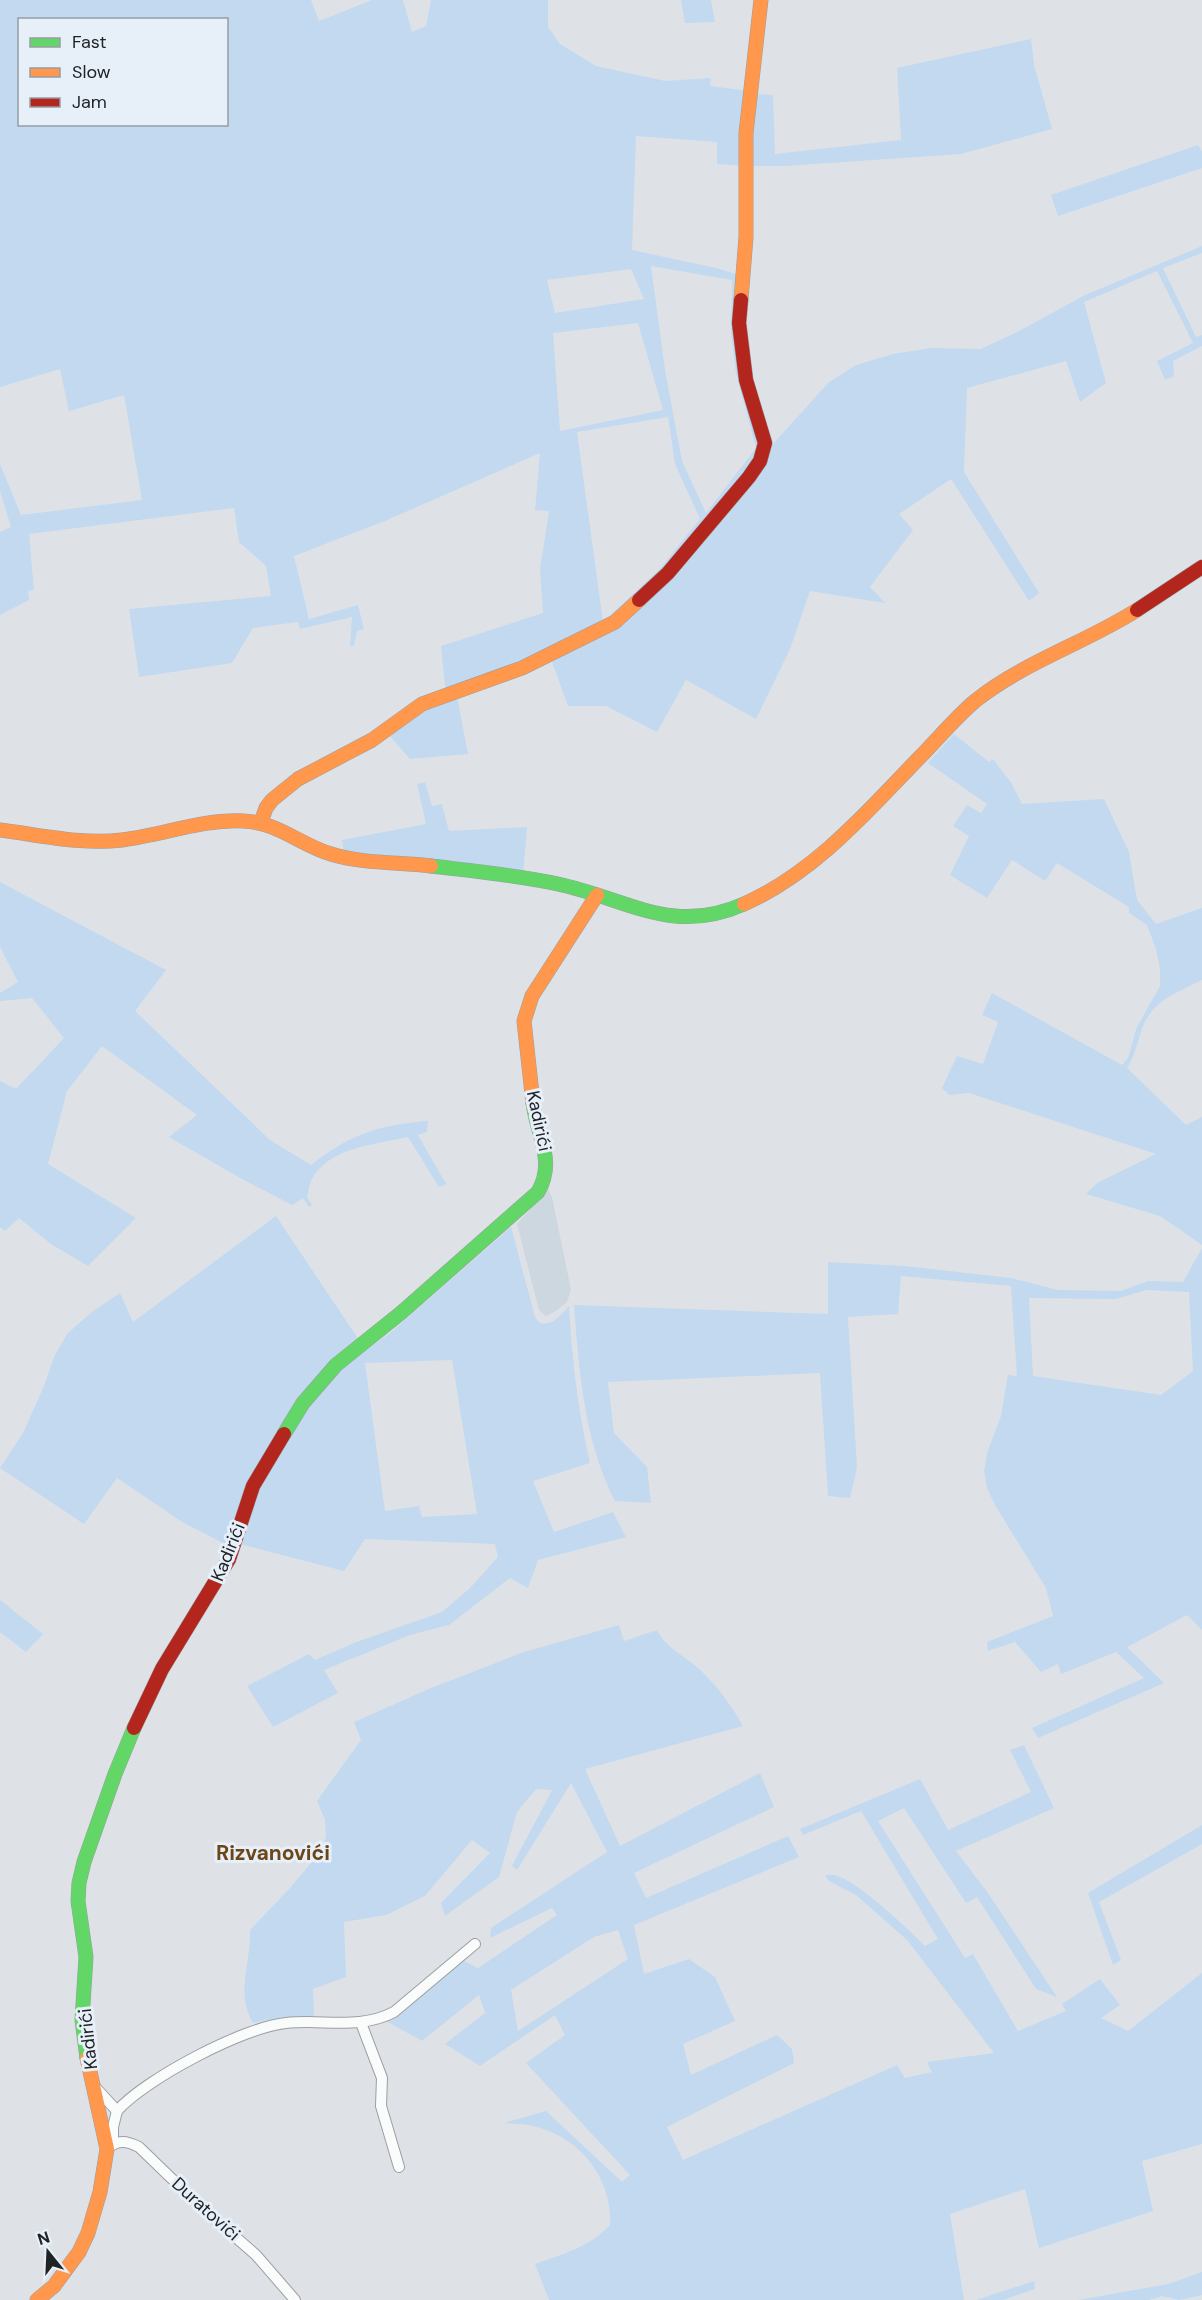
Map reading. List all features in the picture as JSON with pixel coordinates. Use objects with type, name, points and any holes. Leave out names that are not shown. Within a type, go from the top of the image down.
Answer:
[{"type":"street","points":[[261,822],[272,800],[293,783],[372,740],[422,705],[522,668],[615,622],[668,573],[760,461],[765,443],[746,380],[739,323],[746,237],[746,132],[761,0]]},
{"type":"street","points":[[0,830],[116,840],[191,826],[261,822],[335,855],[520,879],[578,889],[666,917],[685,919],[717,915],[762,895],[817,859],[847,832],[954,720],[978,699],[1015,675],[1117,623],[1202,567]]},
{"type":"street","name":"Kadirići","points":[[37,2300],[68,2271],[79,2254],[89,2233],[101,2193],[110,2147],[93,2084],[83,2032],[86,1957],[79,1917],[79,1883],[84,1862],[115,1774],[162,1669],[229,1559],[253,1486],[303,1403],[336,1365],[402,1312],[513,1216],[538,1192],[545,1180],[547,1161],[534,1108],[524,1021],[532,996],[597,895]]},
{"type":"street","points":[[110,2147],[117,2111],[133,2096],[171,2070],[261,2028],[287,2023],[373,2021],[394,2012],[475,1944]]},
{"type":"street","points":[[362,2023],[382,2078],[381,2106],[399,2167]]},
{"type":"street","points":[[93,2084],[117,2111]]},
{"type":"street","name":"Duratovići","points":[[110,2147],[120,2141],[129,2142],[148,2154],[201,2207],[256,2255],[295,2300]]},
{"type":"shaded area","points":[[0,0],[311,0],[319,21],[372,0],[403,0],[412,32],[426,26],[431,0],[548,0],[548,27],[560,44],[596,66],[665,81],[711,78],[710,86],[749,91],[744,166],[717,164],[717,142],[636,136],[632,250],[716,268],[742,276],[739,326],[765,453],[828,383],[856,365],[893,354],[931,348],[981,349],[1083,296],[1202,246],[1202,253],[1163,268],[1196,337],[1202,335],[1202,346],[1173,361],[1174,376],[1165,380],[1157,361],[1193,343],[1157,271],[1084,302],[1106,383],[1080,402],[1066,361],[967,388],[964,472],[1039,593],[1029,601],[951,479],[899,514],[913,530],[870,587],[885,603],[810,591],[790,649],[756,719],[686,680],[657,732],[606,706],[568,706],[552,662],[607,631],[446,695],[441,646],[543,613],[540,569],[549,511],[535,510],[540,453],[385,521],[294,556],[309,619],[358,605],[364,629],[357,631],[354,646],[350,646],[352,617],[300,629],[298,622],[253,628],[232,663],[139,677],[129,609],[271,596],[266,566],[239,542],[234,508],[29,534],[34,590],[28,591],[29,600],[0,615],[0,532],[11,527],[0,491],[0,464],[21,515],[142,500],[124,395],[69,411],[60,369],[0,387]],"holes":[[[651,266],[732,280],[731,333],[736,373],[756,448],[706,513],[682,461],[665,370]],[[631,269],[644,299],[555,313],[547,280]],[[638,323],[663,410],[560,431],[553,333]],[[668,417],[675,464],[700,519],[658,571],[603,622],[577,432]]]},
{"type":"shaded area","points":[[681,0],[711,0],[715,22],[685,23]]},
{"type":"shaded area","points":[[1031,39],[1034,65],[1052,129],[961,154],[785,166],[747,166],[753,94],[773,95],[775,154],[901,140],[897,68]]},
{"type":"shaded area","points":[[1198,145],[1202,152],[1202,168],[1058,216],[1051,195]]},
{"type":"shaded area","points":[[457,696],[468,754],[410,759],[389,735],[423,710]]},
{"type":"shaded area","points":[[954,734],[989,762],[993,759],[1012,784],[1022,804],[1104,799],[1129,852],[1137,900],[1156,924],[1202,908],[1202,980],[1166,999],[1152,1011],[1146,1019],[1127,1068],[1186,1125],[1202,1117],[1202,1245],[1160,1216],[1086,1194],[1097,1183],[1156,1154],[969,1093],[949,1095],[942,1088],[957,1056],[983,1064],[998,1022],[982,1015],[992,993],[1122,1065],[1128,1058],[1137,1027],[1160,986],[1160,969],[1156,949],[1147,925],[1129,913],[1129,907],[1057,863],[1045,881],[1012,860],[987,898],[950,875],[969,836],[953,826],[967,805],[981,813],[987,804],[928,763]]},
{"type":"shaded area","points":[[425,782],[432,806],[442,804],[449,831],[527,827],[523,875],[344,854],[342,840],[426,824],[417,784]]},
{"type":"shaded area","points":[[0,882],[166,970],[135,1011],[270,1140],[311,1165],[325,1154],[366,1133],[394,1125],[428,1121],[427,1132],[418,1135],[446,1184],[439,1187],[408,1137],[368,1145],[342,1153],[330,1160],[320,1168],[311,1181],[307,1197],[312,1205],[309,1207],[303,1198],[292,1205],[169,1137],[197,1115],[102,1046],[67,1091],[48,1164],[136,1218],[88,1266],[51,1244],[19,1218],[5,1231],[0,1227],[0,1081],[16,1089],[64,1038],[32,998],[0,1001],[0,993],[18,982],[0,947]]},
{"type":"shaded area","points":[[548,1189],[552,1197],[571,1290],[567,1302],[546,1316],[539,1310],[517,1224]]},
{"type":"shaded area","points":[[276,1216],[361,1343],[293,1414],[231,1547],[182,1522],[117,1478],[84,1524],[0,1468],[23,1433],[54,1357],[67,1334],[93,1311],[120,1293],[133,1322]]},
{"type":"shaded area","points":[[511,1227],[535,1317],[540,1323],[549,1323],[569,1306],[576,1385],[590,1463],[533,1481],[554,1532],[613,1512],[626,1537],[538,1560],[528,1588],[510,1578],[449,1625],[410,1635],[324,1670],[338,1693],[273,1727],[247,1686],[309,1654],[315,1660],[354,1643],[442,1612],[470,1588],[498,1557],[495,1544],[365,1539],[344,1571],[240,1544],[255,1496],[299,1419],[341,1368],[389,1334]],"holes":[[[452,1360],[477,1514],[422,1517],[419,1506],[385,1511],[365,1363]]]},
{"type":"shaded area","points":[[1202,1248],[1202,1630],[1187,1615],[1127,1647],[1164,1683],[1038,1738],[1032,1728],[1144,1678],[1116,1652],[1061,1674],[1058,1664],[1041,1672],[1015,1642],[988,1651],[987,1642],[1053,1616],[1046,1588],[995,1505],[987,1488],[984,1471],[987,1453],[1001,1416],[1008,1375],[1017,1376],[1011,1286],[901,1276],[898,1314],[848,1317],[857,1468],[850,1498],[828,1496],[820,1373],[608,1382],[614,1433],[647,1467],[651,1503],[615,1501],[596,1454],[581,1380],[574,1305],[828,1314],[828,1262],[905,1266],[1011,1278],[1058,1290],[1121,1291],[1148,1281],[1183,1282]],"holes":[[[1146,1290],[1189,1292],[1193,1371],[1161,1395],[1033,1376],[1029,1298],[1116,1299]]]},
{"type":"shaded area","points":[[0,1600],[43,1634],[26,1652],[0,1632]]},
{"type":"shaded area","points":[[619,1625],[624,1641],[657,1630],[671,1647],[712,1681],[743,1726],[585,1769],[620,1846],[760,1773],[774,1807],[634,1873],[646,1898],[788,1836],[799,1857],[634,1925],[644,1974],[689,1959],[715,1977],[735,2021],[683,2044],[691,2075],[777,2035],[792,2049],[794,2063],[667,2127],[683,2160],[897,2065],[905,2078],[932,2072],[927,2062],[994,2053],[907,1940],[856,1895],[829,1881],[825,1875],[836,1875],[859,1888],[925,1946],[938,1939],[861,1811],[803,1835],[800,1829],[920,1779],[948,1830],[1031,1792],[1010,1750],[1024,1745],[1054,1808],[956,1851],[988,1893],[1057,1997],[1036,1989],[977,1897],[966,1903],[904,1808],[878,1821],[965,1958],[973,1954],[1018,2031],[1066,2011],[1062,2004],[1100,1979],[1120,2005],[1101,2018],[1128,2031],[1202,1973],[1202,2144],[1142,2161],[1153,2211],[1039,2248],[1025,2189],[950,2214],[964,2300],[549,2300],[535,2264],[585,2244],[610,2225],[610,2209],[606,2193],[592,2164],[569,2142],[536,2127],[504,2123],[546,2111],[622,2182],[630,2175],[526,2063],[565,2035],[555,2015],[480,2066],[445,2044],[485,2013],[479,1995],[422,2041],[386,2021],[460,1959],[478,1968],[557,1915],[552,1908],[490,1938],[491,1928],[607,1852],[571,1783],[517,1870],[512,1866],[552,1790],[536,1789],[517,1812],[499,1877],[445,1916],[441,1903],[490,1853],[472,1840],[425,1896],[386,1915],[344,1922],[346,1977],[313,1989],[314,2016],[284,2017],[253,2023],[245,2000],[244,1989],[250,1930],[322,1850],[326,1836],[325,1820],[317,1801],[361,1740],[354,1722],[431,1688],[524,1652]],"holes":[[[618,1930],[628,1959],[518,2031],[511,1990],[594,1937]]]},
{"type":"shaded area","points":[[1202,1825],[1202,1844],[1099,1902],[1121,1960],[1113,1965],[1088,1893]]},
{"type":"shaded area","points":[[1202,2272],[1202,2295],[1179,2300],[1162,2296],[1149,2300],[1078,2300],[1168,2284]]},
{"type":"shaded area","points":[[1034,2281],[1035,2289],[1003,2300],[976,2300]]},
{"type":"traffic: fast","points":[[431,866],[558,884],[650,912],[672,916],[718,913],[744,904]]},
{"type":"traffic: fast","points":[[284,1434],[303,1403],[336,1365],[402,1312],[538,1192],[543,1181],[545,1159],[533,1103]]},
{"type":"traffic: fast","points":[[87,2058],[82,2020],[86,1957],[78,1901],[79,1883],[84,1862],[115,1774],[134,1728]]},
{"type":"traffic: slow","points":[[741,300],[746,237],[746,133],[761,0]]},
{"type":"traffic: slow","points":[[261,822],[272,800],[298,779],[372,740],[422,704],[522,668],[615,622],[639,600]]},
{"type":"traffic: slow","points":[[744,904],[793,876],[838,840],[975,701],[1014,675],[1137,610]]},
{"type":"traffic: slow","points":[[0,830],[61,839],[107,841],[137,838],[213,822],[256,822],[331,854],[368,861],[431,866]]},
{"type":"traffic: slow","points":[[533,1103],[524,1021],[532,996],[597,895]]},
{"type":"traffic: slow","points":[[37,2300],[54,2286],[79,2252],[88,2233],[100,2192],[107,2149],[87,2058]]},
{"type":"traffic: jam","points":[[639,600],[668,573],[760,461],[765,443],[746,380],[739,323],[741,300]]},
{"type":"traffic: jam","points":[[1137,610],[1202,567]]},
{"type":"traffic: jam","points":[[134,1728],[162,1669],[229,1559],[253,1486],[284,1434]]},
{"type":"district","name":"Rizvanovići","points":[[273,1853]]}]
